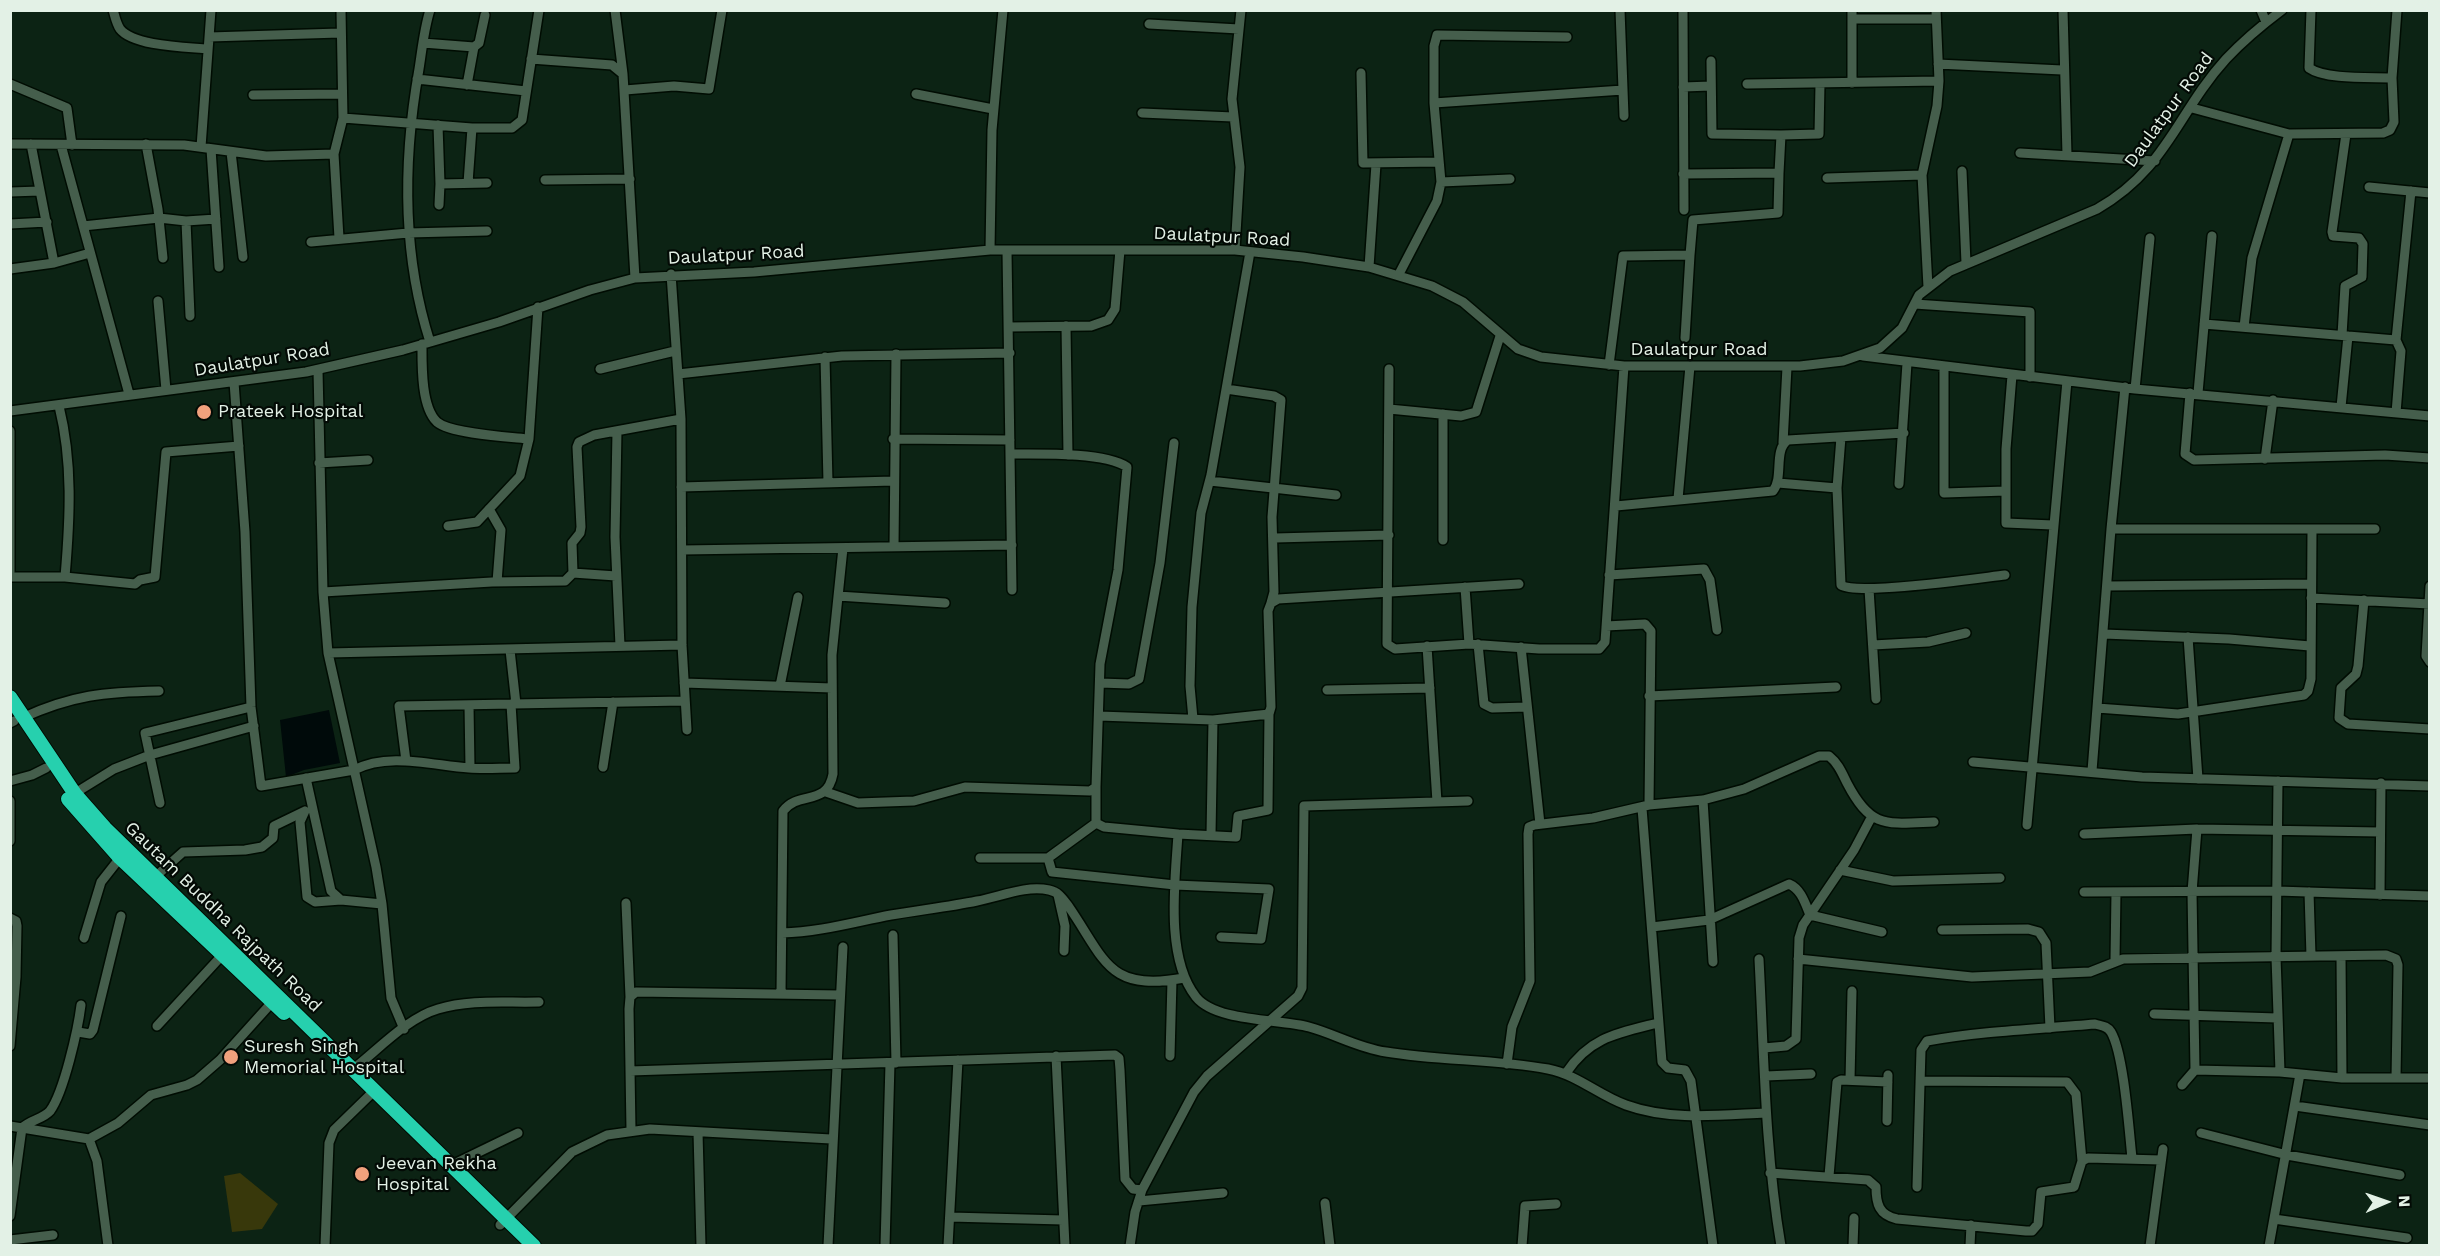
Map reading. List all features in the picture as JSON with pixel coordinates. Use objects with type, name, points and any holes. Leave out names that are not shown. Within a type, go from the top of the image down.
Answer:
[{"type":"highway","name":"Gautam Buddha Rajpath Road","points":[[10,698],[14,719],[71,796],[123,854],[154,877],[226,951],[352,1070],[371,1094],[452,1165],[503,1222],[534,1245]]},
{"type":"highway","points":[[14,719],[46,768],[71,796]]},
{"type":"highway","points":[[123,854],[226,951]]},
{"type":"highway","points":[[275,998],[503,1222],[522,1245]]},
{"type":"street","points":[[113,10],[120,30],[130,36],[152,43],[207,50]]},
{"type":"street","points":[[201,147],[211,10]]},
{"type":"street","points":[[339,238],[334,154],[343,118],[341,10]]},
{"type":"street","points":[[430,10],[411,124],[408,233],[415,288],[426,343],[423,379],[430,408],[436,421],[444,426],[477,433],[529,439]]},
{"type":"street","points":[[343,118],[472,128],[512,128],[519,125],[522,120],[539,10]]},
{"type":"street","points":[[615,10],[625,90],[635,278]]},
{"type":"street","points":[[625,90],[683,86],[709,89],[722,10]]},
{"type":"street","points":[[990,250],[993,109],[1003,10]]},
{"type":"street","points":[[1235,250],[1240,167],[1232,99],[1241,10]]},
{"type":"street","points":[[1620,10],[1624,116]]},
{"type":"street","points":[[1683,10],[1684,210]]},
{"type":"street","points":[[2063,10],[2062,70],[2067,155]]},
{"type":"street","points":[[2261,10],[2266,22]]},
{"type":"street","name":"Daulatpur Road","points":[[10,411],[318,370],[426,343],[635,278],[671,274],[754,272],[990,250],[1235,250],[1369,267],[1399,274],[1432,286],[1463,302],[1500,336],[1518,349],[1541,357],[1624,366],[1787,367],[1844,361],[1863,356],[1891,340],[1902,328],[1928,286],[1966,263],[2097,209],[2120,196],[2156,161],[2225,60],[2282,10]]},
{"type":"street","points":[[2311,10],[2309,68],[2314,72],[2337,75],[2392,78]]},
{"type":"street","points":[[2192,108],[2289,134],[2383,133],[2390,130],[2394,122],[2392,78],[2397,10]]},
{"type":"street","points":[[467,85],[474,47],[479,43],[485,15]]},
{"type":"street","points":[[1852,83],[1852,15],[1936,15],[1939,81],[1935,124],[1922,175],[1928,286]]},
{"type":"street","points":[[1149,24],[1239,28]]},
{"type":"street","points":[[209,37],[340,33]]},
{"type":"street","points":[[1399,274],[1437,201],[1441,182],[1434,102],[1434,46],[1437,35],[1567,37]]},
{"type":"street","points":[[423,43],[474,47]]},
{"type":"street","points":[[531,59],[612,65],[623,74]]},
{"type":"street","points":[[1711,61],[1712,134],[1819,134],[1820,84]]},
{"type":"street","points":[[1938,64],[2062,70]]},
{"type":"street","points":[[1361,73],[1361,160],[1366,164],[1439,162]]},
{"type":"street","points":[[417,79],[526,91]]},
{"type":"street","points":[[1747,84],[1939,81]]},
{"type":"street","points":[[10,84],[67,108],[72,145]]},
{"type":"street","points":[[1683,87],[1711,86]]},
{"type":"street","points":[[1434,102],[1623,90]]},
{"type":"street","points":[[254,95],[341,94]]},
{"type":"street","points":[[916,94],[993,109]]},
{"type":"street","points":[[1142,113],[1233,117]]},
{"type":"street","points":[[438,125],[440,205]]},
{"type":"street","points":[[468,183],[472,128]]},
{"type":"street","points":[[2244,327],[2252,258],[2289,134]]},
{"type":"street","points":[[2341,407],[2345,286],[2362,277],[2363,244],[2359,238],[2333,236],[2332,232],[2346,134]]},
{"type":"street","points":[[1685,338],[1693,220],[1778,213],[1781,135]]},
{"type":"street","points":[[10,144],[146,144],[201,147],[266,156],[334,154]]},
{"type":"street","points":[[31,144],[54,263]]},
{"type":"street","points":[[146,144],[159,218],[163,258]]},
{"type":"street","points":[[61,145],[129,394]]},
{"type":"street","points":[[212,149],[219,267]]},
{"type":"street","points":[[231,152],[243,257]]},
{"type":"street","points":[[2020,153],[2156,161]]},
{"type":"street","points":[[1369,267],[1376,164]]},
{"type":"street","points":[[1962,171],[1966,263]]},
{"type":"street","points":[[1683,174],[1779,172]]},
{"type":"street","points":[[1827,178],[1922,175]]},
{"type":"street","points":[[545,180],[630,179]]},
{"type":"street","points":[[1441,182],[1510,179]]},
{"type":"street","points":[[440,184],[488,183]]},
{"type":"street","points":[[2369,187],[2430,193]]},
{"type":"street","points":[[10,192],[40,191]]},
{"type":"street","points":[[2396,413],[2401,351],[2396,340],[2411,191]]},
{"type":"street","points":[[83,226],[159,218],[186,221],[216,219]]},
{"type":"street","points":[[186,221],[190,316]]},
{"type":"street","points":[[10,224],[46,222]]},
{"type":"street","points":[[311,242],[408,233],[487,231]]},
{"type":"street","points":[[2212,236],[2204,324],[2185,445],[2185,454],[2188,458],[2265,459],[2385,455],[2430,458]]},
{"type":"street","points":[[2092,771],[2111,530],[2150,238]]},
{"type":"street","points":[[1009,327],[1104,324],[1113,315],[1120,250]]},
{"type":"street","points":[[1006,251],[1010,353],[1012,590]]},
{"type":"street","points":[[1193,719],[1192,608],[1201,513],[1210,481],[1250,252]]},
{"type":"street","points":[[10,269],[54,263],[90,253]]},
{"type":"street","points":[[1609,365],[1623,256],[1690,255]]},
{"type":"street","points":[[671,274],[681,419],[682,645],[687,730]]},
{"type":"street","points":[[158,301],[166,390]]},
{"type":"street","points":[[1916,304],[2030,312],[2030,377]]},
{"type":"street","points":[[448,526],[477,522],[520,476],[529,439],[538,307]]},
{"type":"street","points":[[2204,324],[2396,340]]},
{"type":"street","points":[[1066,326],[1068,455]]},
{"type":"street","points":[[1389,408],[1470,416],[1476,412],[1500,336]]},
{"type":"street","points":[[600,369],[675,351]]},
{"type":"street","points":[[678,374],[825,357],[1010,353]]},
{"type":"street","points":[[894,547],[893,439],[896,354]]},
{"type":"street","points":[[1863,356],[2130,388],[2430,416]]},
{"type":"street","points":[[825,357],[828,483]]},
{"type":"street","points":[[1899,483],[1907,363]]},
{"type":"street","points":[[1389,369],[1387,644],[1395,649],[1473,644],[1599,649],[1605,642],[1624,366]]},
{"type":"street","points":[[1678,499],[1690,366]]},
{"type":"street","points":[[1616,506],[1773,491],[1778,483],[1783,443],[1787,367]]},
{"type":"street","points":[[1944,367],[1944,493],[2006,491]]},
{"type":"street","points":[[318,370],[322,592],[328,653],[382,904],[391,998],[404,1029]]},
{"type":"street","points":[[2012,375],[2006,449],[2006,524],[2053,525]]},
{"type":"street","points":[[2027,825],[2067,381]]},
{"type":"street","points":[[234,382],[245,532],[251,707],[261,786],[354,770],[367,763],[406,761],[470,768],[515,768],[510,650]]},
{"type":"street","points":[[1096,823],[1104,827],[1236,837],[1238,816],[1268,810],[1268,619],[1274,592],[1275,538],[1272,517],[1276,489],[1281,400],[1274,396],[1226,389]]},
{"type":"street","points":[[2265,459],[2272,400]]},
{"type":"street","points":[[59,406],[69,452],[71,483],[65,577]]},
{"type":"street","points":[[1443,414],[1443,540]]},
{"type":"street","points":[[322,592],[498,582],[559,582],[570,578],[573,573],[572,543],[582,527],[577,447],[583,439],[681,419]]},
{"type":"street","points":[[10,431],[10,572]]},
{"type":"street","points":[[617,431],[616,576],[620,646]]},
{"type":"street","points":[[1783,443],[1788,440],[1904,433]]},
{"type":"street","points":[[1841,437],[1837,488],[1841,585],[1845,588],[1869,589],[2005,575]]},
{"type":"street","points":[[893,439],[1010,440]]},
{"type":"street","points":[[1100,683],[1129,684],[1140,679],[1160,563],[1174,443]]},
{"type":"street","points":[[10,577],[65,577],[135,584],[140,580],[155,577],[166,452],[239,446]]},
{"type":"street","points":[[1010,454],[1068,455],[1114,461],[1127,467],[1118,570],[1104,639],[1100,683],[1096,823]]},
{"type":"street","points":[[319,463],[368,460]]},
{"type":"street","points":[[681,487],[893,481]]},
{"type":"street","points":[[1210,481],[1336,495]]},
{"type":"street","points":[[1778,483],[1837,488]]},
{"type":"street","points":[[489,509],[501,530],[498,582]]},
{"type":"street","points":[[2111,530],[2375,529]]},
{"type":"street","points":[[2097,708],[2168,714],[2304,695],[2308,691],[2311,679],[2312,530]]},
{"type":"street","points":[[1275,538],[1389,535]]},
{"type":"street","points":[[682,550],[1012,545]]},
{"type":"street","points":[[781,994],[783,811],[795,802],[826,792],[831,786],[833,774],[832,688],[843,548]]},
{"type":"street","points":[[1609,575],[1704,569],[1710,580],[1717,630]]},
{"type":"street","points":[[573,573],[616,576]]},
{"type":"street","points":[[1271,603],[1278,599],[1519,584]]},
{"type":"street","points":[[2108,586],[2311,584]]},
{"type":"street","points":[[2430,586],[2426,656],[2430,662]]},
{"type":"street","points":[[1465,587],[1484,704],[1492,708],[1527,707]]},
{"type":"street","points":[[1869,589],[1876,699]]},
{"type":"street","points":[[838,596],[945,603]]},
{"type":"street","points":[[780,686],[798,597]]},
{"type":"street","points":[[2311,598],[2429,604]]},
{"type":"street","points":[[2364,600],[2358,666],[2356,674],[2341,688],[2339,718],[2348,724],[2430,729]]},
{"type":"street","points":[[1606,626],[1640,624],[1649,626],[1651,631],[1646,806],[1658,1023],[1664,1066],[1685,1070],[1689,1074],[1698,1116],[1713,1245]]},
{"type":"street","points":[[1873,645],[1928,642],[1966,633]]},
{"type":"street","points":[[2103,634],[2188,637],[2310,646]]},
{"type":"street","points":[[2188,637],[2198,779]]},
{"type":"street","points":[[328,653],[682,645]]},
{"type":"street","points":[[1428,646],[1437,801]]},
{"type":"street","points":[[1521,647],[1540,824]]},
{"type":"street","points":[[684,683],[832,688]]},
{"type":"street","points":[[1649,696],[1836,687]]},
{"type":"street","points":[[1327,690],[1430,688]]},
{"type":"street","points":[[14,719],[48,706],[102,692],[159,691]]},
{"type":"street","points":[[406,761],[399,706],[684,701]]},
{"type":"street","points":[[603,767],[613,702]]},
{"type":"street","points":[[469,705],[470,768]]},
{"type":"street","points":[[160,803],[146,734],[251,707]]},
{"type":"street","points":[[1099,716],[1213,720],[1265,716],[1269,712]]},
{"type":"street","points":[[1210,836],[1213,720]]},
{"type":"street","points":[[71,796],[114,769],[150,755],[254,726]]},
{"type":"street","points":[[1507,1064],[1512,1027],[1530,981],[1529,827],[1593,818],[1646,806],[1703,800],[1744,789],[1819,756],[1829,756],[1838,765],[1857,803],[1871,818],[1907,823],[1934,822]]},
{"type":"street","points":[[1973,762],[2142,777],[2430,786]]},
{"type":"street","points":[[10,781],[33,776],[46,768]]},
{"type":"street","points":[[306,778],[309,810],[331,891],[341,900]]},
{"type":"street","points":[[2278,781],[2276,957],[2280,1072]]},
{"type":"street","points":[[2380,895],[2381,783]]},
{"type":"street","points":[[826,792],[858,803],[914,801],[965,787],[1090,791],[1096,787]]},
{"type":"street","points":[[1703,800],[1713,962]]},
{"type":"street","points":[[1130,1245],[1142,1190],[1194,1092],[1207,1076],[1298,996],[1302,988],[1304,806],[1468,801]]},
{"type":"street","points":[[10,841],[11,805]]},
{"type":"street","points":[[309,810],[300,822],[307,897],[315,902],[341,900],[382,904]]},
{"type":"street","points":[[154,877],[183,852],[245,850],[262,846],[273,838],[274,826],[309,810]]},
{"type":"street","points":[[1764,1048],[1786,1046],[1796,1039],[1798,938],[1871,818]]},
{"type":"street","points":[[980,858],[1048,858],[1096,823]]},
{"type":"street","points":[[2084,834],[2197,830],[2380,832]]},
{"type":"street","points":[[2182,1085],[2194,1070],[2192,892],[2197,830]]},
{"type":"street","points":[[1178,834],[1175,885],[1176,944],[1184,978],[1197,999],[1206,1005],[1223,1012],[1308,1026],[1358,1046],[1386,1053],[1507,1064],[1566,1073],[1627,1106],[1698,1116],[1766,1113]]},
{"type":"street","points":[[84,938],[101,882],[123,854]]},
{"type":"street","points":[[1048,858],[1052,872],[1175,885],[1269,889],[1261,939],[1221,937]]},
{"type":"street","points":[[1840,870],[1893,881],[2000,878]]},
{"type":"street","points":[[1652,927],[1709,920],[1789,884],[1795,886],[1810,915]]},
{"type":"street","points":[[782,933],[826,930],[996,897],[1013,891],[1049,890],[1058,894],[1095,950],[1122,977],[1143,982],[1184,978]]},
{"type":"street","points":[[2084,892],[2277,891],[2430,896]]},
{"type":"street","points":[[2115,960],[2116,892]]},
{"type":"street","points":[[2309,892],[2311,956]]},
{"type":"street","points":[[1058,894],[1065,926],[1064,951]]},
{"type":"street","points":[[626,903],[630,997],[631,1130]]},
{"type":"street","points":[[1810,915],[1882,932]]},
{"type":"street","points":[[78,1032],[90,1034],[93,1030],[121,916]]},
{"type":"street","points":[[10,918],[17,926],[16,977],[10,1046]]},
{"type":"street","points":[[1942,930],[2028,929],[2039,932],[2046,943],[2050,1028]]},
{"type":"street","points":[[885,1245],[893,1063],[893,935]]},
{"type":"street","points":[[828,1245],[831,1139],[843,947]]},
{"type":"street","points":[[157,1026],[226,951]]},
{"type":"street","points":[[1798,959],[1972,977],[2090,972],[2115,960],[2386,955],[2396,959],[2396,1078]]},
{"type":"street","points":[[2340,956],[2342,1078]]},
{"type":"street","points":[[1760,959],[1770,1173],[1781,1245]]},
{"type":"street","points":[[1170,1056],[1172,980]]},
{"type":"street","points":[[630,997],[636,992],[645,991],[840,995]]},
{"type":"street","points":[[1850,1080],[1852,991]]},
{"type":"street","points":[[10,1126],[89,1139],[118,1123],[151,1095],[197,1080],[220,1060],[275,998]]},
{"type":"street","points":[[352,1070],[404,1029],[436,1009],[458,1004],[539,1002]]},
{"type":"street","points":[[22,1128],[51,1110],[78,1032],[81,1005]]},
{"type":"street","points":[[2154,1014],[2277,1018]]},
{"type":"street","points":[[1566,1073],[1580,1054],[1595,1043],[1615,1034],[1658,1023]]},
{"type":"street","points":[[1917,1187],[1921,1050],[1927,1041],[2095,1024],[2110,1030],[2116,1043],[2132,1158]]},
{"type":"street","points":[[630,1071],[836,1066],[1108,1053],[1119,1058],[1125,1179],[1133,1189],[1142,1190]]},
{"type":"street","points":[[1056,1056],[1065,1245]]},
{"type":"street","points":[[948,1245],[958,1060]]},
{"type":"street","points":[[2194,1070],[2280,1072],[2342,1078],[2430,1078]]},
{"type":"street","points":[[1766,1076],[1811,1074]]},
{"type":"street","points":[[2269,1245],[2300,1074]]},
{"type":"street","points":[[1829,1176],[1837,1082],[1888,1079],[1887,1121]]},
{"type":"street","points":[[1770,1173],[1829,1176],[1873,1182],[1878,1208],[1889,1217],[2032,1231],[2038,1224],[2041,1192],[2074,1187],[2082,1161],[2076,1094],[2067,1082],[1920,1081]]},
{"type":"street","points":[[326,1245],[329,1143],[334,1130],[371,1094]]},
{"type":"street","points":[[2295,1106],[2430,1125]]},
{"type":"street","points":[[10,1216],[22,1128]]},
{"type":"street","points":[[503,1222],[572,1152],[607,1135],[631,1130],[831,1139]]},
{"type":"street","points":[[698,1132],[702,1245]]},
{"type":"street","points":[[452,1165],[518,1133]]},
{"type":"street","points":[[2201,1133],[2287,1155],[2400,1175]]},
{"type":"street","points":[[89,1139],[97,1161],[108,1245]]},
{"type":"street","points":[[2150,1245],[2163,1149]]},
{"type":"street","points":[[2082,1161],[2088,1158],[2161,1160]]},
{"type":"street","points":[[1139,1201],[1222,1193]]},
{"type":"street","points":[[1325,1203],[1330,1245]]},
{"type":"street","points":[[1522,1245],[1525,1206],[1556,1204]]},
{"type":"street","points":[[950,1217],[1064,1220]]},
{"type":"street","points":[[1853,1245],[1854,1218]]},
{"type":"street","points":[[2274,1220],[2407,1238]]},
{"type":"street","points":[[1970,1245],[1971,1225]]},
{"type":"street","points":[[10,1240],[53,1235]]},
{"type":"shaded area","points":[[329,710],[340,763],[304,770],[286,777],[280,720]]},
{"type":"shaded area","points":[[240,1173],[278,1204],[262,1229],[232,1232],[224,1176]]},
{"type":"place","name":"Prateek Hospital","points":[[204,412]]},
{"type":"place","name":"Suresh Singh Memorial Hospital","points":[[231,1057]]},
{"type":"place","name":"Jeevan Rekha Hospital","points":[[362,1174]]}]
